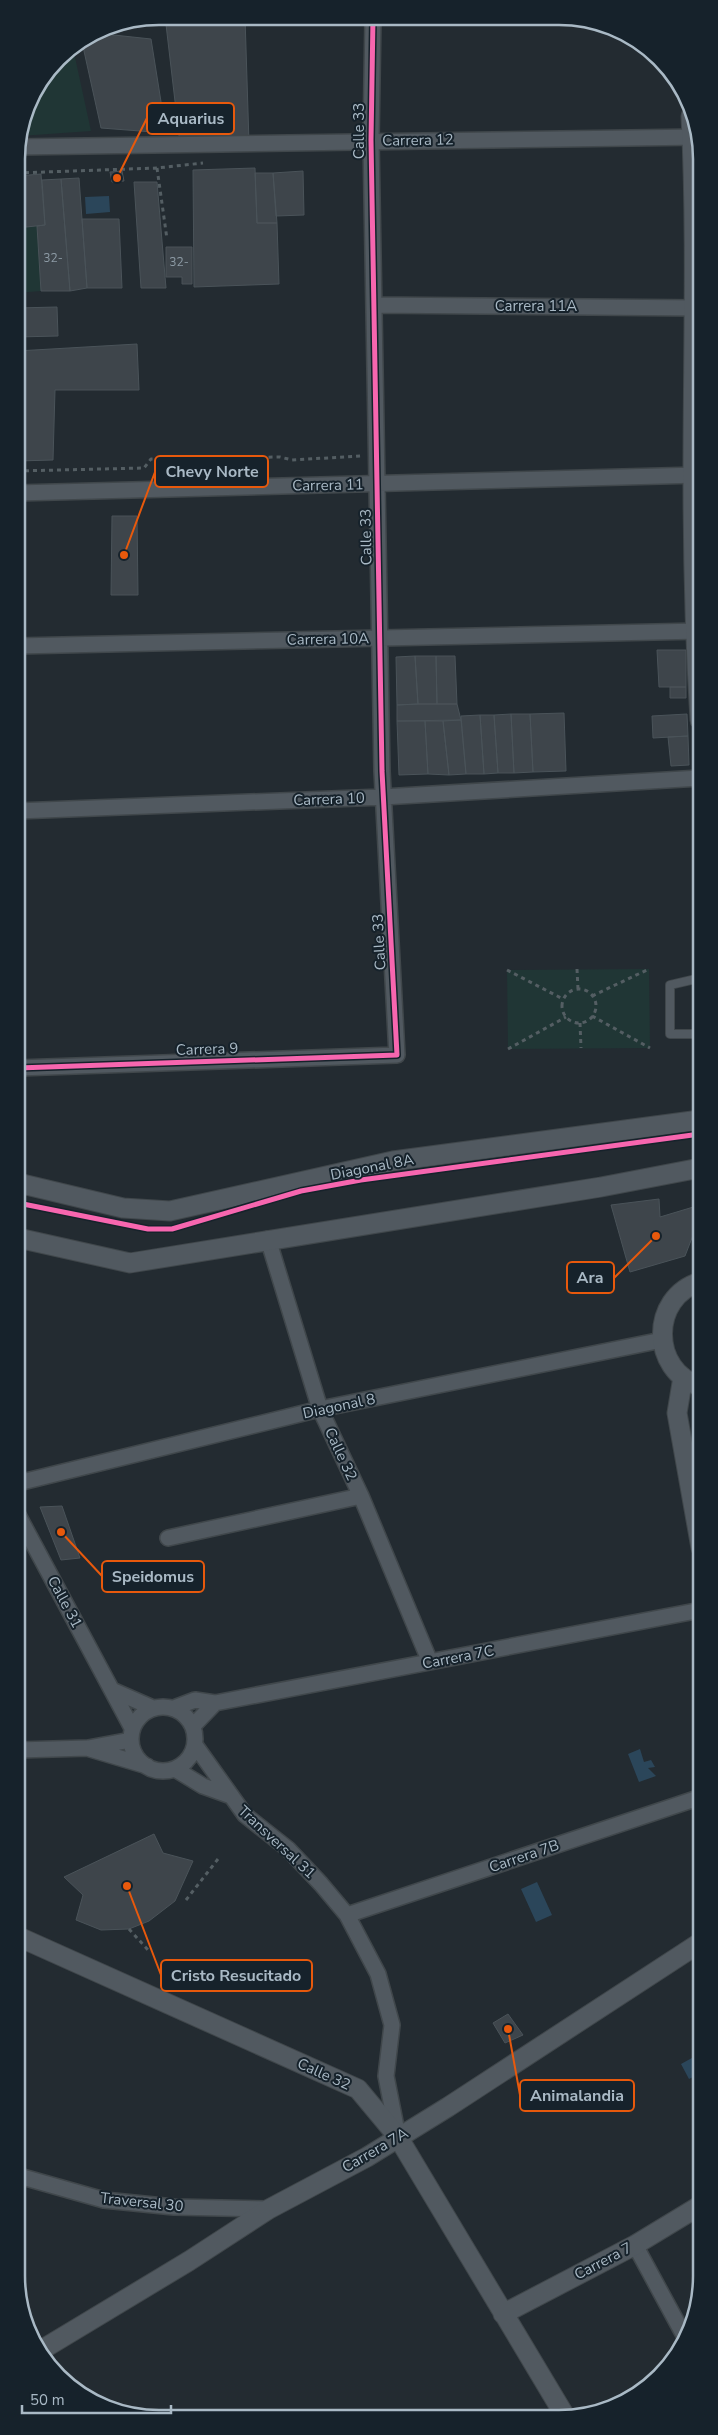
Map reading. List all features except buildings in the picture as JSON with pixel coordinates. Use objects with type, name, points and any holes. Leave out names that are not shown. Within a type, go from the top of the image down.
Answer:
[{"type":"street","name":"Calle 33","points":[[373,25],[371,140],[383,797],[398,1055]]},
{"type":"street","name":"Carrera 12","points":[[25,147],[371,140],[691,137]]},
{"type":"street","name":"Carrera 11A","points":[[374,306],[693,308]]},
{"type":"street","name":"Carrera 11","points":[[25,492],[693,475]]},
{"type":"street","name":"Carrera 10A","points":[[25,646],[693,631]]},
{"type":"street","name":"Carrera 10","points":[[25,811],[383,797],[693,778]]},
{"type":"street","name":"Carrera 9","points":[[25,1068],[398,1055]]},
{"type":"street","name":"Diagonal 8A","points":[[25,1185],[123,1208],[170,1212],[393,1161],[693,1121]]},
{"type":"street","points":[[25,1240],[130,1263],[601,1187],[693,1169]]},
{"type":"street","name":"Calle 32","points":[[268,1240],[320,1409],[361,1496],[430,1662]]},
{"type":"street","points":[[693,1283],[680,1293],[669,1306],[663,1322],[662,1340],[670,1363],[683,1377],[693,1382]]},
{"type":"street","name":"Diagonal 8","points":[[25,1481],[320,1409],[662,1340]]},
{"type":"street","points":[[683,1377],[677,1413],[693,1503]]},
{"type":"street","points":[[168,1538],[361,1496]]},
{"type":"street","name":"Calle 31","points":[[25,1528],[112,1690],[132,1734]]},
{"type":"street","name":"Carrera 7C","points":[[174,1708],[195,1700],[215,1703],[693,1612]]},
{"type":"street","points":[[88,1748],[157,1770],[175,1769],[191,1755],[195,1745],[193,1726],[182,1712],[174,1708],[153,1708],[112,1690]]},
{"type":"street","points":[[193,1726],[215,1703]]},
{"type":"street","points":[[148,1767],[139,1760],[133,1751],[132,1734],[138,1718],[153,1708]]},
{"type":"street","points":[[25,1750],[88,1748],[132,1734]]},
{"type":"street","name":"Transversal 31","points":[[195,1745],[245,1815],[288,1849],[322,1884],[347,1915],[378,1974],[392,2025],[386,2076],[398,2137]]},
{"type":"street","name":"Transversal 31","points":[[175,1769],[203,1786],[231,1796]]},
{"type":"street","name":"Carrera 7B","points":[[347,1915],[693,1800]]},
{"type":"street","name":"Calle 32","points":[[25,1941],[358,2089],[398,2137],[561,2410]]},
{"type":"street","name":"Carrera 7A","points":[[46,2347],[269,2208],[367,2157],[448,2107],[693,1947]]},
{"type":"street","name":"Traversal 30","points":[[25,2178],[104,2200],[174,2207],[269,2208]]},
{"type":"street","name":"Carrera 7","points":[[503,2314],[635,2245],[693,2210]]},
{"type":"street","points":[[635,2245],[681,2331]]},
{"type":"lane","points":[[693,980],[670,985],[670,1034],[693,1034]]},
{"type":"path","points":[[25,172],[157,168],[213,162]]},
{"type":"path","points":[[157,168],[167,240]]},
{"type":"path","points":[[25,472],[144,468],[151,459],[280,457],[292,460],[364,456]]},
{"type":"path","points":[[577,969],[578,989]]},
{"type":"path","points":[[592,996],[649,969]]},
{"type":"path","points":[[507,970],[563,999]]},
{"type":"path","points":[[578,989],[588,992],[596,1006],[592,1016],[580,1023],[566,1017],[562,1008],[563,999],[569,992],[578,989]]},
{"type":"path","points":[[592,1016],[650,1048]]},
{"type":"path","points":[[508,1050],[566,1017]]},
{"type":"path","points":[[580,1023],[581,1048]]},
{"type":"path","points":[[186,1900],[218,1859]]},
{"type":"path","points":[[129,1929],[148,1950]]},
{"type":"green space","points":[[75,55],[91,131],[27,135],[35,107],[43,92],[58,71]]},
{"type":"green space","points":[[37,226],[41,291],[25,292],[25,227]]},
{"type":"green space","points":[[649,969],[650,1048],[508,1049],[507,970]]},
{"type":"water","points":[[109,196],[110,212],[86,214],[85,197]]},
{"type":"water","points":[[640,1749],[644,1762],[651,1760],[655,1767],[648,1768],[656,1776],[639,1782],[628,1754]]},
{"type":"water","points":[[537,1882],[552,1915],[536,1922],[521,1889]]},
{"type":"water","points":[[693,2057],[693,2077],[689,2079],[681,2064]]},
{"type":"cycle path","points":[[25,1068],[397,1055],[382,771],[371,140],[373,25]]},
{"type":"cycle path","points":[[25,1204],[148,1229],[172,1229],[301,1191],[361,1180],[693,1135]]},
{"type":"place","name":"Aquarius","points":[[117,178]]},
{"type":"place","name":"Chevy Norte","points":[[124,555]]},
{"type":"place","name":"Ara","points":[[656,1236]]},
{"type":"place","name":"Speidomus","points":[[61,1532]]},
{"type":"place","name":"Cristo Resucitado","points":[[127,1886]]},
{"type":"place","name":"Animalandia","points":[[508,2029]]}]
